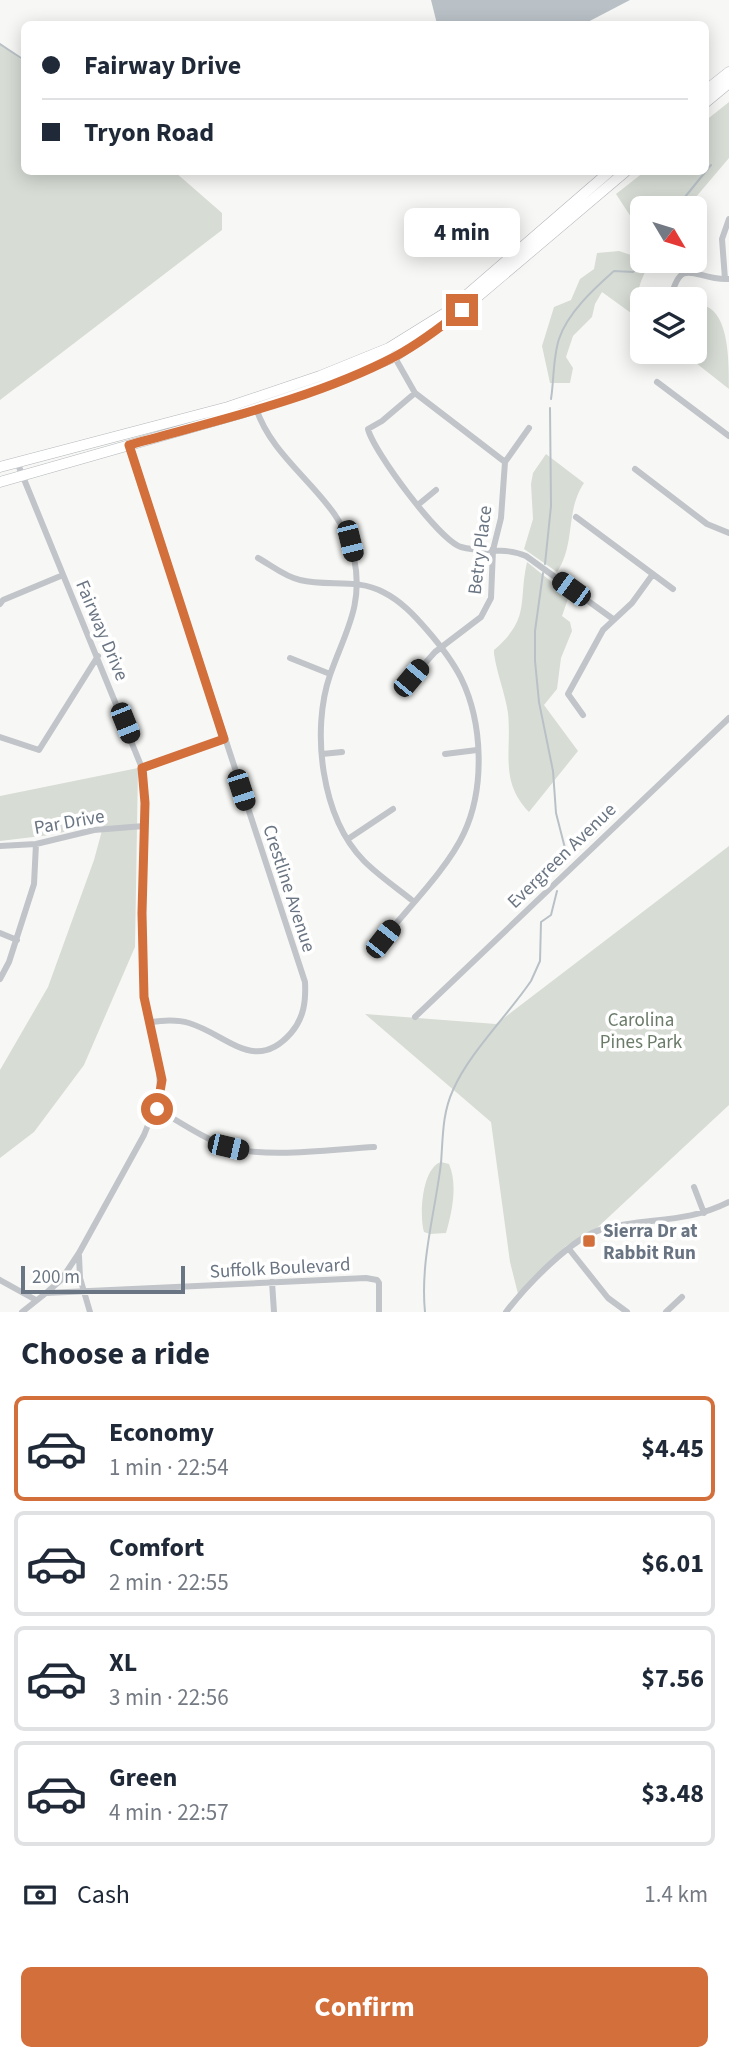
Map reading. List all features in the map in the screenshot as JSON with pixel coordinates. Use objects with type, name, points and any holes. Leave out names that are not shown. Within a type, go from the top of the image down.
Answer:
[{"type":"main road","points":[[709,88],[729,72]]},
{"type":"main road","points":[[709,100],[729,83]]},
{"type":"main road","points":[[0,467],[228,407],[392,352],[447,312],[606,175]]},
{"type":"main road","points":[[0,482],[256,408],[351,376],[462,310],[621,175]]},
{"type":"street","points":[[674,287],[677,277],[686,271],[727,279],[722,239],[729,219]]},
{"type":"street","points":[[392,352],[415,393],[505,461]]},
{"type":"street","points":[[657,382],[729,436]]},
{"type":"street","points":[[415,393],[382,421],[368,429],[383,459],[449,541],[461,547],[526,556],[613,619]]},
{"type":"street","points":[[256,408],[275,444],[324,498],[343,524],[350,541],[358,583],[356,606],[323,700],[319,731],[322,754],[331,802],[348,839],[363,859],[413,901]]},
{"type":"street","name":"Betry Place","points":[[405,690],[423,664],[481,617],[488,607],[493,584],[493,550],[500,518],[505,461],[528,428]]},
{"type":"street","name":"Crestline Avenue","points":[[129,445],[305,982],[305,1006],[300,1019],[287,1037],[272,1050],[263,1053],[252,1051],[192,1024],[181,1021],[151,1021]]},
{"type":"street","name":"Fairway Drive","points":[[17,462],[142,768],[144,997],[162,1080],[157,1109],[79,1253],[61,1280],[46,1293]]},
{"type":"street","points":[[635,469],[707,524],[729,533]]},
{"type":"street","points":[[419,504],[436,491]]},
{"type":"street","points":[[576,517],[673,589]]},
{"type":"street","points":[[258,558],[298,580],[358,583],[378,589],[396,600],[442,647],[462,679],[469,700],[477,750],[476,796],[472,813],[463,836],[383,939]]},
{"type":"street","points":[[583,715],[568,694],[603,630],[632,603],[653,574]]},
{"type":"street","points":[[0,604],[3,600],[63,575]]},
{"type":"street","points":[[0,737],[39,750],[98,656]]},
{"type":"street","points":[[290,658],[330,674]]},
{"type":"street","name":"Evergreen Avenue","points":[[415,1017],[729,718]]},
{"type":"street","points":[[142,768],[224,739]]},
{"type":"street","points":[[445,754],[477,750]]},
{"type":"street","points":[[322,754],[342,752]]},
{"type":"street","points":[[348,839],[393,809]]},
{"type":"street","name":"Par Drive","points":[[0,846],[36,844],[94,830],[144,826]]},
{"type":"street","points":[[0,979],[17,940],[34,884],[36,844]]},
{"type":"street","points":[[0,933],[17,940]]},
{"type":"street","points":[[157,1109],[228,1147],[242,1150],[262,1152],[374,1147]]},
{"type":"street","points":[[694,1187],[704,1213]]},
{"type":"street","points":[[506,1312],[569,1249],[600,1230],[674,1220],[704,1213],[729,1202]]},
{"type":"street","points":[[569,1249],[608,1298],[627,1312]]},
{"type":"street","points":[[79,1253],[82,1291],[90,1312]]},
{"type":"street","points":[[0,1280],[36,1300]]},
{"type":"street","name":"Suffolk Boulevard","points":[[46,1293],[272,1282],[377,1280],[379,1312]]},
{"type":"street","points":[[272,1282],[274,1312]]},
{"type":"street","points":[[22,1312],[46,1293]]},
{"type":"street","points":[[666,1312],[682,1297]]},
{"type":"green space","points":[[0,43],[21,60],[21,175],[178,175],[222,213],[222,230],[0,400]]},
{"type":"green space","points":[[729,102],[729,158],[697,196],[630,196],[630,216],[616,194],[640,175],[709,175],[709,118]]},
{"type":"green space","points":[[619,251],[630,255],[630,273],[645,273],[640,287],[630,287],[630,312],[602,292],[592,317],[573,336],[566,357],[573,368],[570,383],[550,383],[542,346],[554,307],[571,300],[580,279],[594,269],[597,253]]},
{"type":"green space","points":[[707,307],[715,312],[725,334],[729,389],[697,364],[707,364]]},
{"type":"green space","points":[[546,454],[584,483],[574,505],[567,550],[557,572],[524,549],[533,519],[533,473]]},
{"type":"green space","points":[[527,562],[569,596],[562,616],[570,622],[572,631],[561,658],[557,689],[544,705],[578,751],[529,812],[514,789],[510,777],[508,713],[494,654],[494,650],[506,639],[518,619]]},
{"type":"green space","points":[[138,768],[135,947],[84,1065],[34,1132],[0,1158],[0,1070],[48,987],[94,860],[104,823],[50,835],[0,841],[0,796]]},
{"type":"green space","name":"Carolina Pines Park","points":[[729,846],[729,1105],[598,1227],[566,1246],[518,1294],[510,1262],[491,1122],[365,1014],[496,1024]]},
{"type":"green space","points":[[441,1162],[449,1164],[452,1172],[452,1207],[446,1233],[430,1234],[424,1232],[422,1204],[430,1173]]},
{"type":"shaded area","points":[[431,0],[630,0],[590,21],[436,21]]},
{"type":"waterway","points":[[0,44],[21,58]]},
{"type":"waterway","points":[[686,196],[703,175]]},
{"type":"waterway","points":[[551,399],[557,346],[563,329],[582,302],[614,271],[630,272]]},
{"type":"waterway","points":[[545,564],[551,506],[550,408]]},
{"type":"waterway","points":[[543,573],[535,631],[535,661],[539,702],[553,771],[556,813],[567,856]]},
{"type":"waterway","points":[[554,867],[559,859]]},
{"type":"waterway","points":[[425,1312],[426,1256],[449,1099],[469,1062],[531,981],[540,961],[541,922],[551,915],[557,891]]},
{"type":"place","name":"Sierra Dr at Rabbit Run","points":[[589,1241]]},
{"type":"route","points":[[157,1109],[162,1080],[144,997],[142,913],[145,803],[142,768],[224,739],[129,445],[242,413],[351,376],[403,352],[462,310]]}]
